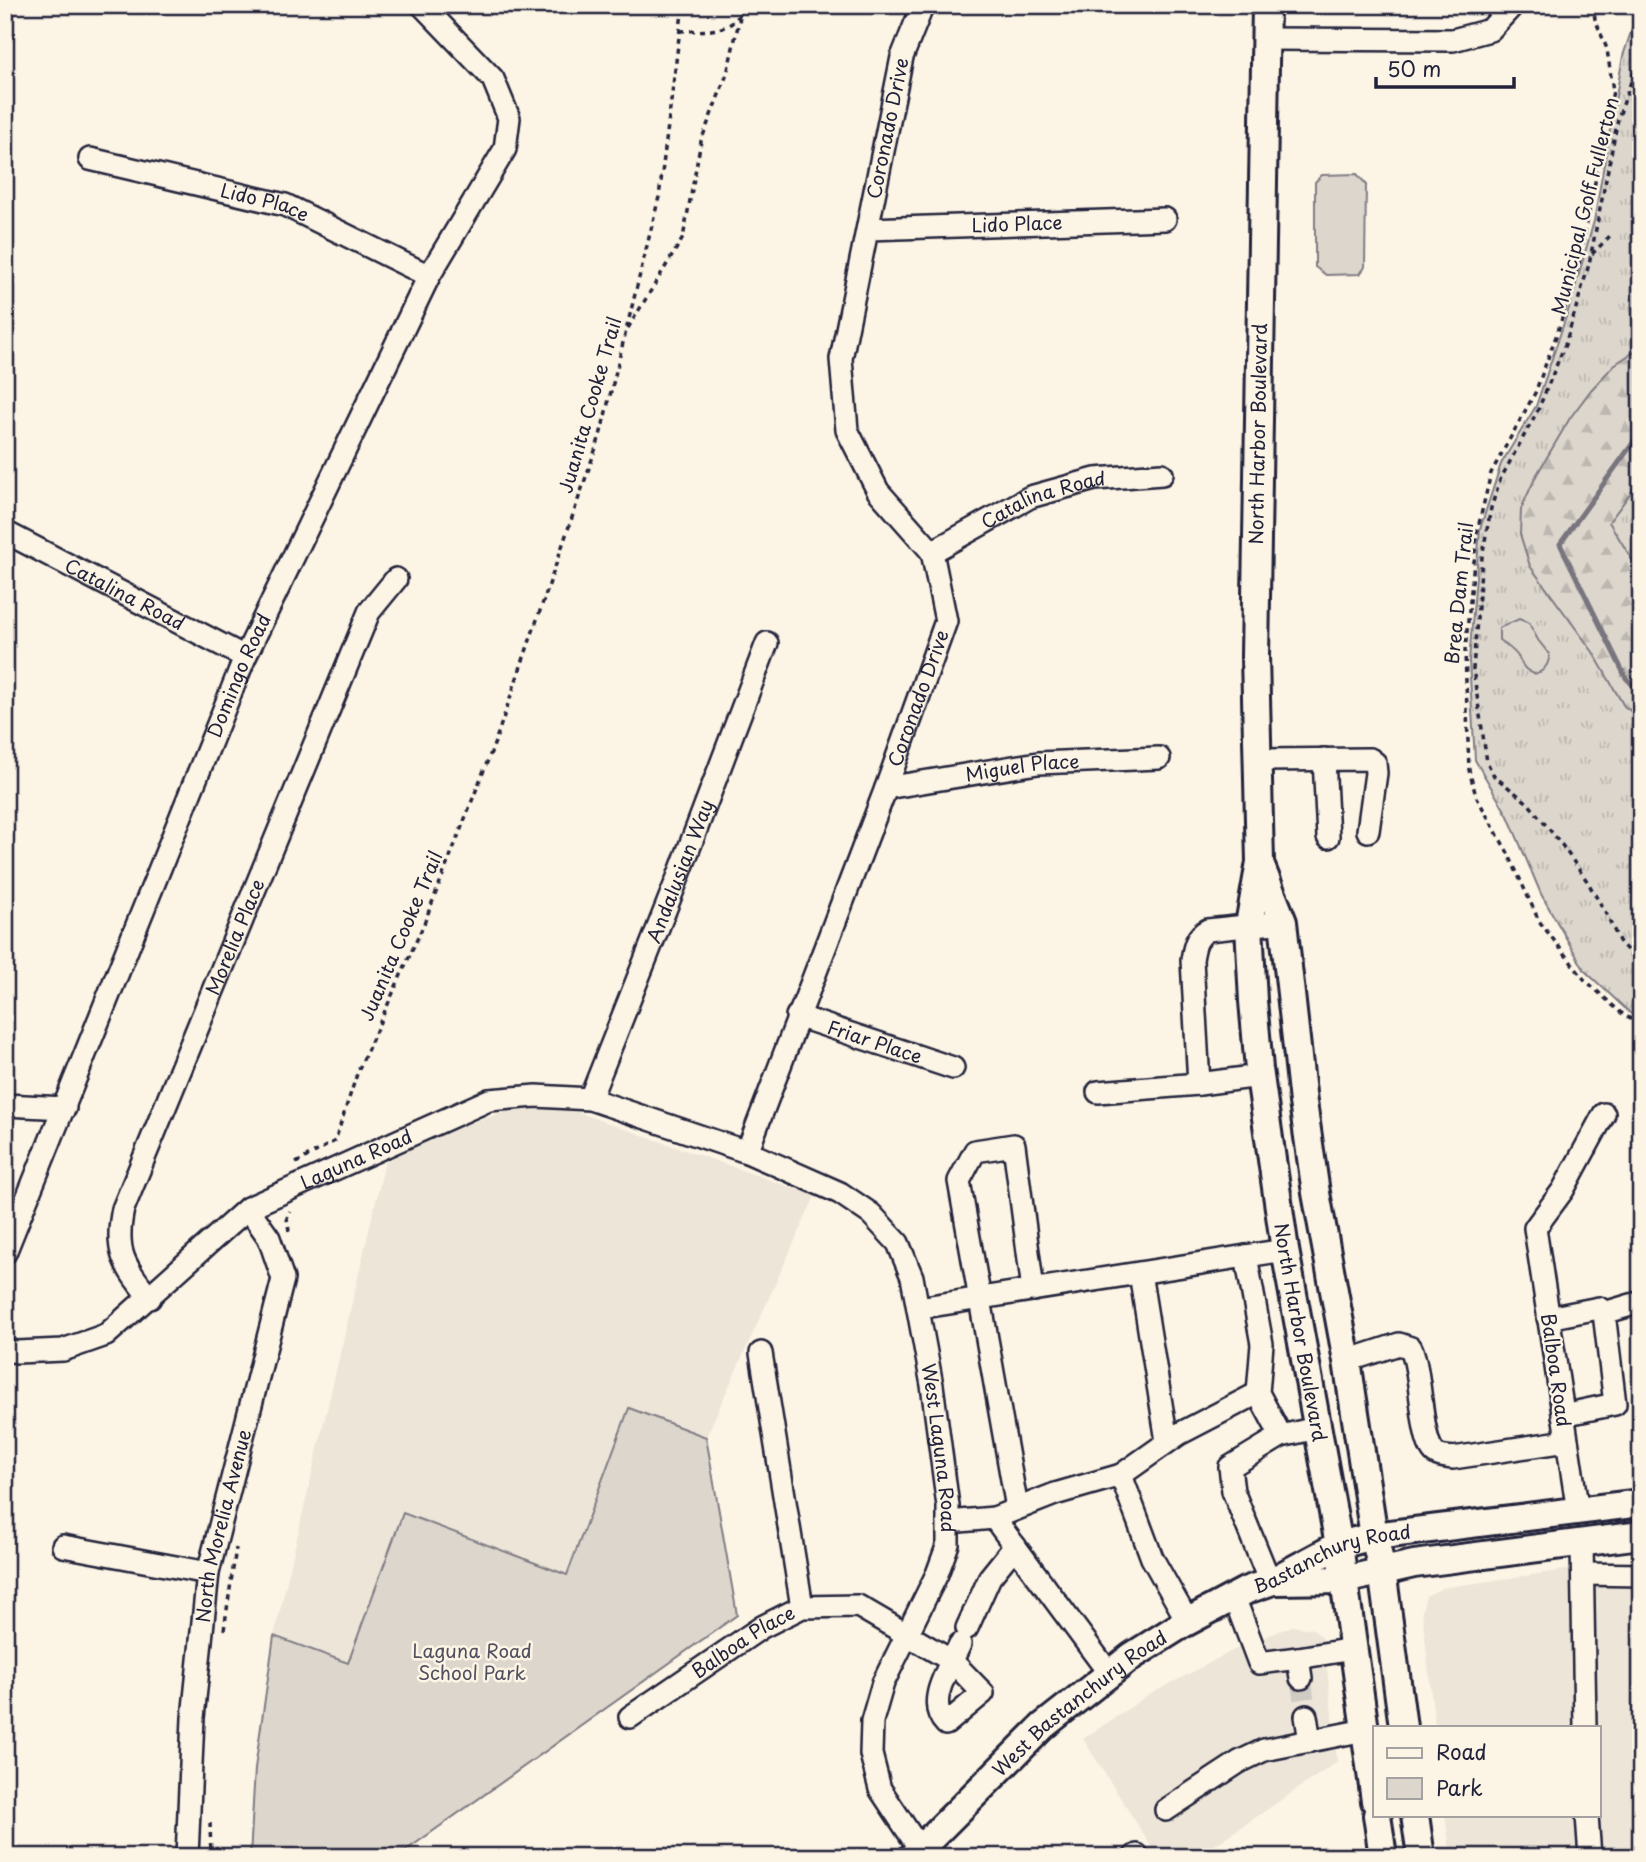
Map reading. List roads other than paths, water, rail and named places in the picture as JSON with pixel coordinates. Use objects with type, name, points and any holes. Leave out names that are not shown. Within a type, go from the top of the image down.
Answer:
[{"type":"main road","name":"North Harbor Boulevard","points":[[1266,5],[1255,656],[1260,862],[1249,925],[1252,1001],[1285,1251],[1339,1545],[1373,1787]]},
{"type":"main road","name":"North Harbor Boulevard","points":[[1260,862],[1283,922],[1303,1102],[1374,1536],[1382,1570],[1403,1726]]},
{"type":"main road","name":"Bastanchury Road","points":[[1270,1582],[1339,1545],[1374,1536],[1641,1503]]},
{"type":"main road","name":"Bastanchury Road","points":[[1270,1582],[1344,1580],[1413,1564],[1641,1535]]},
{"type":"main road","name":"West Bastanchury Road","points":[[918,1855],[1044,1726],[1109,1673],[1188,1622],[1234,1597],[1270,1582]]},
{"type":"main road","points":[[1377,1816],[1383,1857]]},
{"type":"main road","points":[[1415,1816],[1421,1857]]},
{"type":"street","name":"Domingo Road","points":[[5,1253],[245,657],[429,276],[505,149],[509,118],[493,79],[422,5]]},
{"type":"street","name":"Coronado Drive","points":[[747,1152],[886,788],[946,621],[932,552],[878,491],[847,430],[841,359],[902,57],[923,5]]},
{"type":"street","points":[[1265,39],[1453,40],[1490,30],[1513,5]]},
{"type":"street","name":"Lido Place","points":[[90,159],[285,205],[429,276]]},
{"type":"street","name":"Lido Place","points":[[868,229],[1165,219]]},
{"type":"street","name":"Catalina Road","points":[[932,552],[1030,497],[1095,479],[1162,474]]},
{"type":"street","name":"Catalina Road","points":[[5,531],[245,657]]},
{"type":"street","name":"Morelia Place","points":[[150,1298],[132,1275],[121,1253],[119,1231],[123,1209],[369,612],[397,579]]},
{"type":"street","name":"Andalusian Way","points":[[590,1099],[677,880],[766,643]]},
{"type":"street","name":"Miguel Place","points":[[886,788],[1038,763],[1159,758]]},
{"type":"street","points":[[1324,759],[1328,836]]},
{"type":"street","points":[[1257,760],[1370,759],[1375,763],[1376,773],[1368,831]]},
{"type":"street","points":[[1199,1084],[1192,960],[1196,942],[1200,935],[1208,930],[1283,922]]},
{"type":"street","name":"Friar Place","points":[[797,1016],[953,1068]]},
{"type":"street","points":[[1098,1092],[1260,1076]]},
{"type":"street","name":"Laguna Road","points":[[5,1350],[63,1350],[106,1335],[248,1208],[489,1100],[536,1097],[590,1099],[747,1152]]},
{"type":"street","points":[[5,1105],[65,1108]]},
{"type":"street","name":"Balboa Road","points":[[1578,1512],[1535,1228],[1563,1190],[1604,1114]]},
{"type":"street","points":[[1017,1508],[959,1181],[975,1151],[1014,1145],[1033,1290]]},
{"type":"street","name":"West Laguna Road","points":[[747,1152],[840,1193],[871,1213],[898,1243],[912,1277],[932,1385],[948,1506],[948,1544],[937,1574],[883,1683],[872,1721],[871,1754],[880,1789],[918,1855]]},
{"type":"street","name":"North Morelia Avenue","points":[[187,1857],[192,1718],[208,1573],[283,1279],[269,1238],[248,1208]]},
{"type":"street","points":[[918,1308],[1285,1251]]},
{"type":"street","points":[[1246,1256],[1262,1344],[1258,1393],[1281,1436]]},
{"type":"street","points":[[1140,1273],[1167,1441]]},
{"type":"street","points":[[1604,1313],[1641,1302]]},
{"type":"street","points":[[1548,1318],[1599,1308],[1604,1313],[1615,1405],[1563,1415]]},
{"type":"street","points":[[1347,1361],[1399,1344],[1411,1348],[1416,1360],[1427,1434],[1436,1454],[1453,1458],[1567,1441]]},
{"type":"street","points":[[761,1353],[802,1607]]},
{"type":"street","points":[[948,1522],[994,1518],[1055,1494],[1121,1475],[1167,1441],[1258,1393]]},
{"type":"street","points":[[1270,1582],[1233,1491],[1230,1467],[1281,1436],[1317,1428]]},
{"type":"street","points":[[1121,1475],[1152,1558],[1188,1622]]},
{"type":"street","points":[[994,1518],[1109,1673]]},
{"type":"street","points":[[1582,1544],[1585,1726]]},
{"type":"street","points":[[63,1546],[208,1573]]},
{"type":"street","name":"Balboa Place","points":[[631,1717],[762,1627],[802,1607],[858,1606],[906,1633],[960,1644],[990,1577],[1015,1546]]},
{"type":"street","points":[[1583,1574],[1641,1575]]},
{"type":"street","points":[[1234,1597],[1259,1663],[1299,1668],[1353,1649]]},
{"type":"street","points":[[1306,1717],[1310,1741]]},
{"type":"street","points":[[1166,1810],[1239,1762],[1264,1750],[1365,1730]]},
{"type":"street","points":[[1587,1816],[1590,1857]]},
{"type":"waterway","points":[[1641,432],[1560,544],[1626,678],[1641,693]]},
{"type":"tunnel","points":[[1301,1678],[1306,1716]]},
{"type":"park label","name":"Laguna Road School Park","points":[[472,1662]]}]
